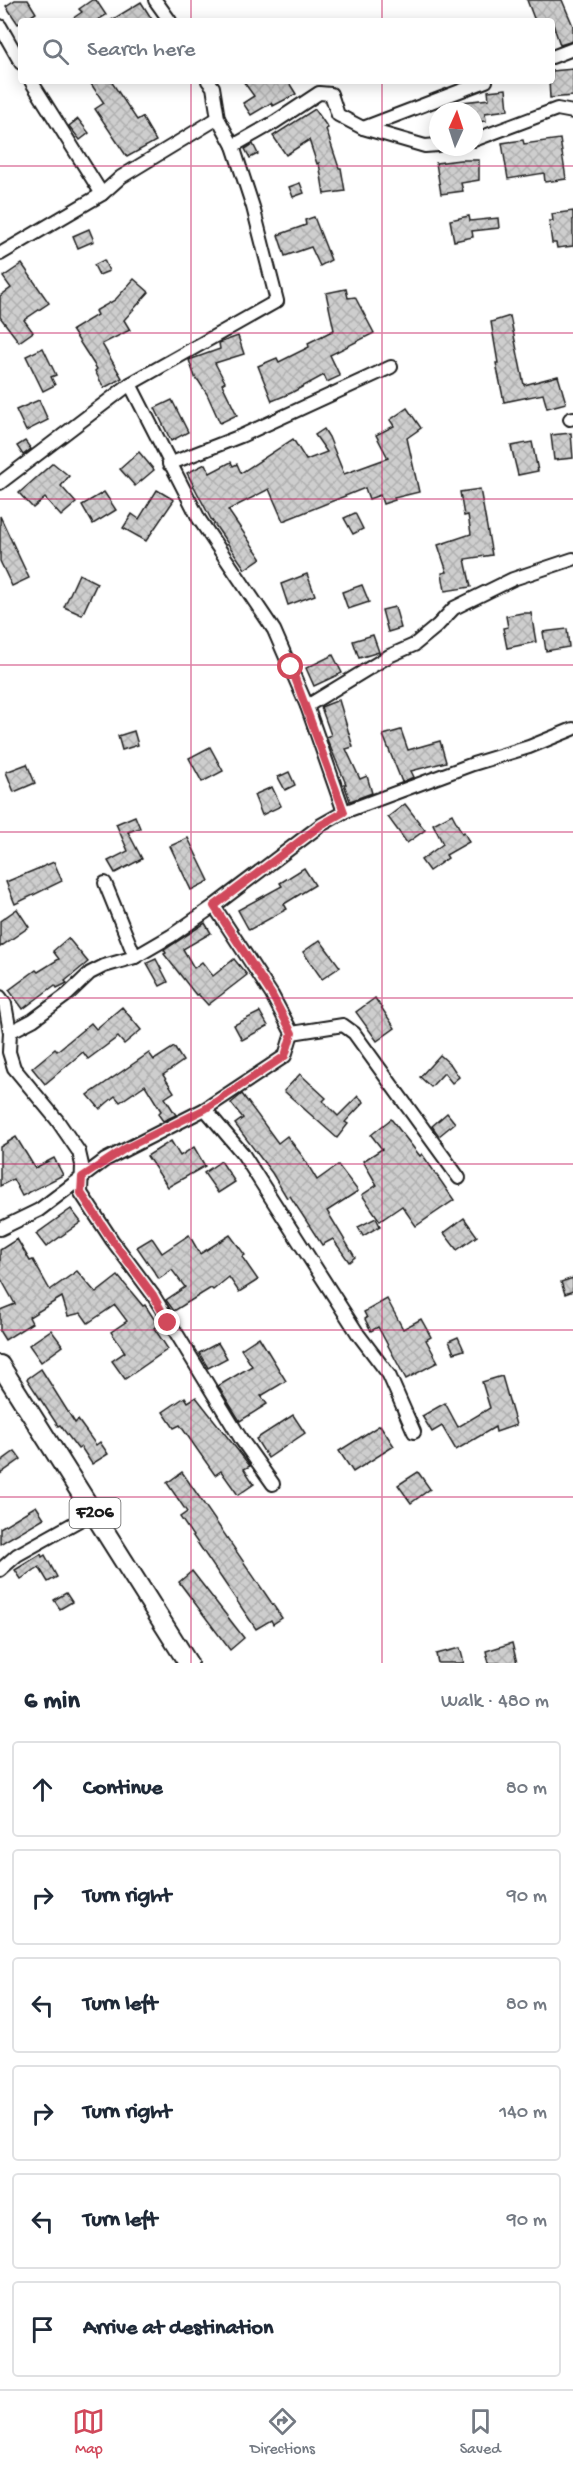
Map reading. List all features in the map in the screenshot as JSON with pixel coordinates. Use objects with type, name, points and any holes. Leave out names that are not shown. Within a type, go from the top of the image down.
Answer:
[{"type":"main road","name":"F206","points":[[0,1365],[188,1663]]},
{"type":"street","points":[[155,0],[168,18]]},
{"type":"street","points":[[0,26],[18,58]]},
{"type":"street","points":[[555,56],[573,49]]},
{"type":"street","points":[[32,84],[102,194]]},
{"type":"street","points":[[0,483],[130,384],[277,301],[253,207],[233,146],[218,118],[216,98],[210,84]]},
{"type":"street","points":[[363,128],[478,84]]},
{"type":"street","points":[[233,146],[319,93],[331,94],[338,115],[363,128],[429,146]]},
{"type":"street","points":[[483,137],[557,109],[573,112]]},
{"type":"street","points":[[0,255],[102,194],[120,177],[218,118]]},
{"type":"street","points":[[169,464],[241,436],[392,367]]},
{"type":"street","points":[[130,384],[199,519],[273,630],[307,706],[344,812]]},
{"type":"street","points":[[307,706],[389,656],[414,645],[454,608],[513,579],[573,559]]},
{"type":"street","points":[[10,1032],[42,1013],[90,974],[104,966],[135,957],[214,906],[321,825],[344,812],[472,764],[530,747],[573,729]]},
{"type":"street","points":[[105,883],[135,957]]},
{"type":"street","points":[[0,1229],[39,1210],[82,1177],[126,1148],[205,1109],[285,1056],[292,1033],[272,995],[214,906]]},
{"type":"street","points":[[0,997],[5,1004],[10,1032],[9,1052],[14,1068],[57,1120],[78,1152],[82,1177],[81,1193],[153,1295],[241,1439],[273,1484]]},
{"type":"street","points":[[292,1033],[343,1025],[354,1033],[459,1178]]},
{"type":"street","points":[[205,1109],[243,1154],[358,1334],[389,1375],[414,1432]]},
{"type":"street","points":[[0,1570],[17,1555],[94,1512]]},
{"type":"building","points":[[15,0],[28,0],[36,13],[28,18],[18,18],[18,24],[6,6]]},
{"type":"building","points":[[92,0],[96,0],[106,15],[101,18],[73,18],[82,12],[79,9]]},
{"type":"building","points":[[527,0],[562,0],[573,26],[573,41],[560,45],[555,30],[555,18],[534,18]]},
{"type":"building","points":[[141,2],[151,18],[115,18]]},
{"type":"building","points":[[573,69],[573,96],[550,98],[549,84],[555,84],[555,71]]},
{"type":"building","points":[[91,84],[113,84],[137,120],[142,117],[156,141],[127,157],[95,109],[104,103]]},
{"type":"building","points":[[245,84],[290,84],[296,94],[273,106],[271,103],[251,115],[243,103],[254,96]]},
{"type":"building","points":[[506,89],[508,110],[485,113],[486,121],[483,121],[483,102],[463,102],[489,99],[488,91]]},
{"type":"building","points":[[315,109],[328,128],[326,129],[339,168],[341,168],[345,191],[324,194],[319,163],[317,164],[309,140],[286,155],[273,136]]},
{"type":"building","points":[[78,119],[89,133],[80,140],[69,126]]},
{"type":"building","points":[[560,139],[566,179],[545,182],[544,173],[508,179],[502,143],[523,140],[524,144]]},
{"type":"building","points":[[253,144],[258,154],[250,158],[245,149]]},
{"type":"building","points":[[479,160],[479,180],[461,183],[463,191],[441,194],[436,163]]},
{"type":"building","points":[[300,183],[304,193],[293,197],[289,187]]},
{"type":"building","points":[[573,211],[573,246],[557,248],[556,243],[552,243],[549,221],[553,221],[552,214]]},
{"type":"building","points":[[469,216],[470,221],[498,218],[499,228],[472,231],[473,237],[454,241],[450,220]]},
{"type":"building","points":[[314,217],[331,260],[320,266],[311,247],[285,256],[278,235],[306,225],[305,220]]},
{"type":"building","points":[[89,229],[94,241],[78,248],[73,236]]},
{"type":"building","points":[[104,260],[109,271],[99,275],[94,265]]},
{"type":"building","points":[[22,264],[49,303],[24,320],[33,332],[19,342],[0,317],[0,296],[11,288],[3,277]]},
{"type":"building","points":[[134,279],[149,292],[124,320],[130,330],[102,344],[122,378],[104,388],[95,371],[97,369],[72,330],[97,315],[95,311],[115,300]]},
{"type":"building","points":[[346,289],[348,298],[355,297],[374,333],[330,355],[340,376],[327,382],[324,375],[272,401],[258,366],[277,358],[279,362],[309,347],[308,343],[334,330],[326,293]]},
{"type":"building","points":[[510,316],[524,385],[558,376],[566,403],[547,408],[543,394],[504,402],[491,322]]},
{"type":"building","points":[[238,336],[244,354],[215,363],[225,382],[222,384],[237,415],[220,423],[207,394],[196,380],[189,360],[220,349],[219,343]]},
{"type":"building","points":[[43,348],[56,375],[51,377],[55,385],[43,391],[26,356]]},
{"type":"building","points":[[39,400],[48,420],[26,431],[16,410]]},
{"type":"building","points":[[172,400],[188,432],[171,441],[155,408]]},
{"type":"building","points":[[407,408],[421,428],[407,438],[419,492],[394,498],[395,500],[383,504],[380,495],[369,499],[365,488],[283,521],[269,489],[228,510],[261,558],[245,569],[211,519],[187,473],[205,464],[210,473],[231,462],[233,466],[237,464],[241,473],[293,439],[306,460],[327,452],[315,435],[324,429],[344,474],[388,458],[376,435],[394,426],[390,420]]},
{"type":"building","points":[[571,433],[573,458],[554,460],[551,435]]},
{"type":"building","points":[[25,441],[31,449],[23,455],[17,446]]},
{"type":"building","points":[[532,442],[538,471],[518,475],[511,446]]},
{"type":"building","points":[[139,452],[154,470],[135,486],[120,469]]},
{"type":"building","points":[[53,463],[69,476],[61,486],[76,503],[61,516],[45,498],[33,508],[19,493]]},
{"type":"building","points":[[480,489],[492,555],[465,559],[471,587],[445,591],[442,573],[447,572],[438,545],[471,534],[468,515],[464,516],[460,492]]},
{"type":"building","points":[[157,490],[174,500],[146,541],[123,528],[132,514],[139,519]]},
{"type":"building","points":[[104,492],[116,510],[93,524],[82,505]]},
{"type":"building","points":[[355,513],[363,529],[353,534],[344,518]]},
{"type":"building","points":[[0,516],[29,578],[12,586],[0,561]]},
{"type":"building","points":[[79,574],[97,583],[82,615],[64,607]]},
{"type":"building","points":[[307,574],[315,595],[288,605],[281,584]]},
{"type":"building","points":[[362,585],[369,602],[348,609],[342,592]]},
{"type":"building","points":[[395,607],[401,628],[388,632],[382,610]]},
{"type":"building","points":[[531,613],[536,642],[507,648],[503,628],[508,627],[506,616]]},
{"type":"building","points":[[567,629],[569,647],[546,651],[543,632]]},
{"type":"building","points":[[373,635],[379,652],[359,658],[353,641]]},
{"type":"building","points":[[333,655],[342,673],[314,686],[306,668]]},
{"type":"building","points":[[339,700],[353,747],[346,749],[360,779],[367,776],[372,793],[350,801],[344,784],[346,784],[326,737],[331,735],[321,707]]},
{"type":"building","points":[[401,730],[408,750],[440,741],[446,762],[411,771],[414,777],[402,782],[383,735]]},
{"type":"building","points":[[134,731],[138,745],[122,750],[118,736]]},
{"type":"building","points":[[210,747],[223,771],[202,782],[189,758]]},
{"type":"building","points":[[27,764],[35,783],[14,792],[6,772]]},
{"type":"building","points":[[289,772],[295,785],[285,790],[278,777]]},
{"type":"building","points":[[272,787],[281,806],[262,815],[254,795]]},
{"type":"building","points":[[405,804],[425,830],[407,843],[388,817]]},
{"type":"building","points":[[452,814],[469,842],[446,855],[448,858],[429,871],[421,860],[443,844],[433,824]]},
{"type":"building","points":[[135,816],[140,828],[128,832],[142,859],[115,873],[108,861],[128,851],[116,824]]},
{"type":"building","points":[[188,838],[209,881],[191,890],[170,846]]},
{"type":"building","points":[[54,862],[62,881],[15,904],[6,882]]},
{"type":"building","points":[[304,868],[315,885],[284,904],[287,909],[249,930],[238,910],[282,886],[280,883]]},
{"type":"building","points":[[17,909],[29,927],[0,947],[0,921]]},
{"type":"building","points":[[205,923],[211,933],[183,949],[194,968],[202,962],[213,976],[234,959],[247,975],[208,1005],[198,994],[196,995],[164,954],[166,953],[164,950]]},
{"type":"building","points":[[68,938],[88,962],[65,981],[67,983],[57,988],[55,985],[23,1009],[9,990],[36,970],[38,972],[59,959],[53,951]]},
{"type":"building","points":[[320,940],[340,967],[322,979],[303,952]]},
{"type":"building","points":[[156,959],[168,982],[160,986],[147,963]]},
{"type":"building","points":[[375,998],[395,1028],[377,1041],[356,1012]]},
{"type":"building","points":[[122,1007],[141,1030],[124,1044],[118,1037],[88,1059],[83,1052],[45,1084],[32,1068],[91,1023],[96,1029]]},
{"type":"building","points":[[260,1012],[268,1026],[242,1040],[234,1025]]},
{"type":"building","points":[[174,1047],[183,1061],[163,1075],[174,1092],[165,1098],[176,1115],[163,1121],[158,1114],[161,1111],[145,1085],[120,1102],[115,1096],[100,1109],[88,1095],[149,1053],[154,1060]]},
{"type":"building","points":[[440,1055],[459,1077],[452,1083],[444,1073],[431,1087],[420,1077]]},
{"type":"building","points":[[300,1074],[326,1098],[323,1101],[338,1116],[358,1096],[364,1102],[345,1122],[348,1124],[337,1138],[284,1091]]},
{"type":"building","points":[[242,1094],[278,1143],[287,1136],[317,1180],[338,1165],[358,1191],[327,1211],[355,1257],[349,1262],[333,1239],[322,1245],[290,1196],[287,1198],[272,1173],[235,1124],[243,1118],[231,1103]]},
{"type":"building","points":[[447,1113],[455,1123],[439,1136],[432,1126]]},
{"type":"building","points":[[391,1119],[420,1156],[422,1154],[454,1200],[416,1226],[402,1206],[380,1221],[362,1195],[377,1185],[363,1161],[382,1149],[371,1135]]},
{"type":"building","points":[[16,1137],[35,1168],[54,1158],[63,1175],[22,1196],[13,1179],[0,1186],[0,1147]]},
{"type":"building","points":[[171,1141],[180,1156],[194,1147],[205,1166],[168,1187],[147,1156]]},
{"type":"building","points":[[221,1161],[235,1182],[218,1193],[204,1173]]},
{"type":"building","points":[[71,1209],[81,1222],[46,1247],[36,1234]]},
{"type":"building","points":[[376,1218],[380,1226],[363,1236],[358,1227]]},
{"type":"building","points":[[464,1218],[477,1236],[457,1250],[444,1233]]},
{"type":"building","points":[[189,1235],[200,1254],[230,1235],[245,1255],[242,1257],[258,1280],[239,1292],[229,1277],[213,1290],[211,1288],[174,1311],[166,1300],[185,1287],[172,1270],[159,1279],[137,1247],[152,1238],[162,1253]]},
{"type":"building","points":[[17,1239],[30,1261],[33,1260],[50,1290],[77,1271],[96,1293],[118,1276],[143,1306],[145,1305],[158,1325],[154,1328],[168,1349],[125,1379],[112,1361],[125,1352],[111,1332],[127,1321],[115,1305],[88,1323],[81,1313],[68,1316],[62,1297],[29,1317],[32,1323],[5,1340],[0,1332],[0,1310],[15,1304],[0,1277],[0,1250]]},
{"type":"building","points":[[573,1278],[573,1291],[565,1294],[561,1282]]},
{"type":"building","points":[[387,1299],[403,1329],[421,1319],[431,1337],[426,1340],[438,1362],[406,1379],[378,1327],[371,1331],[365,1319],[367,1318],[364,1312]]},
{"type":"building","points":[[51,1330],[63,1346],[41,1362],[29,1345]]},
{"type":"building","points":[[259,1337],[286,1381],[261,1396],[267,1404],[240,1421],[218,1386],[252,1366],[241,1349]]},
{"type":"building","points":[[458,1337],[464,1350],[454,1353],[449,1341]]},
{"type":"building","points":[[218,1343],[227,1358],[208,1368],[199,1353]]},
{"type":"building","points":[[41,1369],[75,1423],[78,1420],[96,1445],[100,1442],[108,1454],[92,1464],[81,1447],[78,1449],[60,1425],[58,1426],[27,1379]]},
{"type":"building","points":[[502,1376],[516,1425],[496,1432],[495,1427],[456,1450],[442,1426],[432,1432],[422,1416],[445,1403],[458,1427],[490,1408],[482,1382]]},
{"type":"building","points":[[185,1397],[188,1402],[196,1397],[250,1466],[244,1469],[254,1484],[238,1495],[221,1471],[215,1475],[180,1425],[174,1428],[163,1412]]},
{"type":"building","points":[[293,1415],[305,1433],[268,1458],[256,1439]]},
{"type":"building","points":[[380,1425],[394,1446],[353,1472],[339,1451]]},
{"type":"building","points":[[15,1451],[21,1459],[0,1474],[0,1462]]},
{"type":"building","points":[[182,1472],[282,1618],[273,1624],[271,1620],[256,1629],[180,1517],[187,1512],[167,1483]]},
{"type":"building","points":[[418,1472],[430,1489],[411,1503],[398,1485]]},
{"type":"building","points":[[36,1506],[44,1518],[0,1544],[0,1528]]},
{"type":"building","points":[[41,1554],[42,1557],[45,1555],[57,1577],[48,1582],[39,1567],[21,1579],[15,1570]]},
{"type":"building","points":[[192,1571],[244,1638],[230,1650],[179,1582]]},
{"type":"building","points":[[66,1593],[72,1602],[60,1609],[54,1600]]},
{"type":"building","points":[[512,1643],[517,1663],[489,1663],[486,1651]]},
{"type":"building","points":[[460,1648],[464,1663],[438,1663],[436,1654]]},
{"type":"route","points":[[168,1323],[139,1274],[112,1240],[81,1193],[82,1177],[126,1148],[205,1109],[285,1056],[292,1033],[272,995],[214,906],[321,825],[344,812],[291,667]]}]
